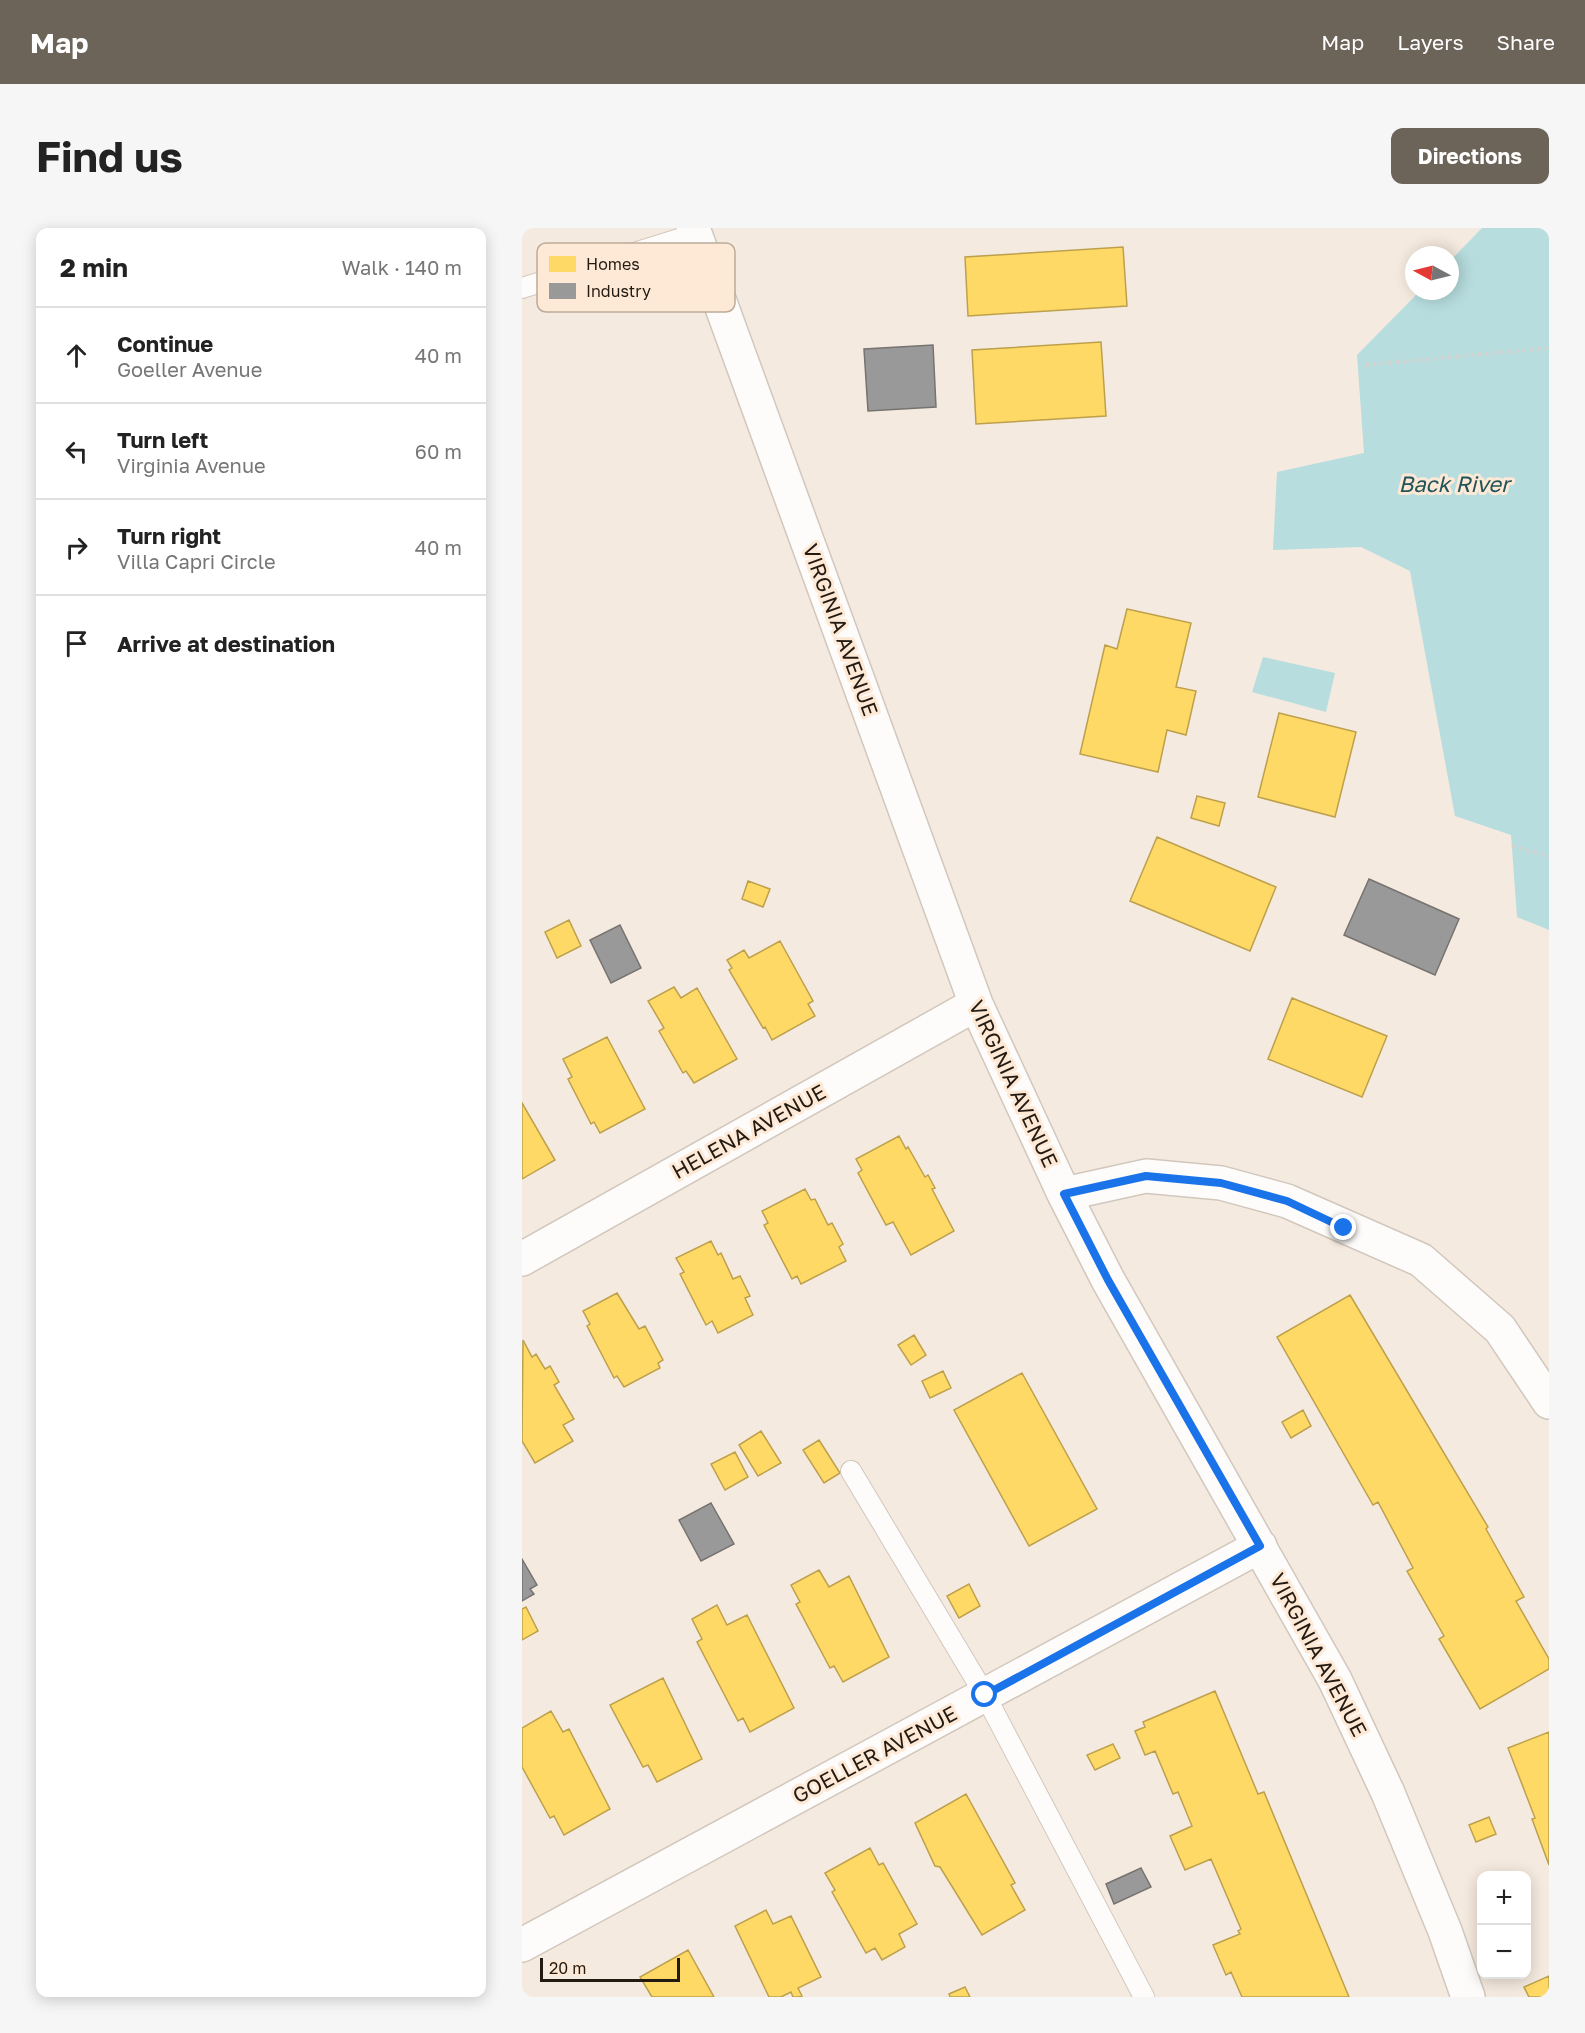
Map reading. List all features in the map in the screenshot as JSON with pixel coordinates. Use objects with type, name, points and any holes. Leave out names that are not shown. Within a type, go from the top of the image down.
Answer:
[{"type":"street","name":"VIRGINIA AVENUE","points":[[724,312],[976,1004],[1064,1194],[1108,1280],[1335,1680],[1388,1793],[1445,1931],[1468,1997]]},
{"type":"street","name":"HELENA AVENUE","points":[[522,1259],[976,1004]]},
{"type":"street","points":[[1064,1194],[1146,1176],[1221,1183],[1287,1201],[1421,1260],[1500,1329],[1549,1402]]},
{"type":"street","name":"GOELLER AVENUE","points":[[522,1946],[1260,1546]]},
{"type":"lane","points":[[658,243],[694,231]]},
{"type":"lane","points":[[522,288],[537,283]]},
{"type":"lane","points":[[851,1471],[985,1695],[1144,1997]]},
{"type":"path","points":[[1366,365],[1549,348]]},
{"type":"path","points":[[1512,846],[1549,856]]},
{"type":"water","name":"Back River","points":[[1482,228],[1549,228],[1549,930],[1517,917],[1511,835],[1455,816],[1410,571],[1361,547],[1273,550],[1277,472],[1364,453],[1357,355],[1411,300],[1459,300],[1459,252]]},
{"type":"water","points":[[1263,657],[1335,673],[1326,712],[1252,692]]},
{"type":"building: Homes","points":[[1123,247],[1127,306],[968,316],[965,257]]},
{"type":"building: Homes","points":[[1101,342],[1106,416],[976,424],[972,350]]},
{"type":"building: Homes","points":[[1127,609],[1191,623],[1176,687],[1196,691],[1186,735],[1167,730],[1158,772],[1080,754],[1105,645],[1117,649]]},
{"type":"building: Homes","points":[[1279,713],[1356,732],[1335,817],[1258,797]]},
{"type":"building: Homes","points":[[1197,796],[1225,803],[1219,826],[1191,818]]},
{"type":"building: Homes","points":[[1157,837],[1276,887],[1250,951],[1130,901]]},
{"type":"building: Homes","points":[[748,881],[770,889],[763,907],[742,899]]},
{"type":"building: Homes","points":[[569,920],[581,946],[557,958],[545,932]]},
{"type":"building: Homes","points":[[780,941],[813,1001],[808,1004],[815,1016],[772,1040],[729,970],[732,968],[727,960],[744,950],[749,958]]},
{"type":"building: Homes","points":[[674,987],[681,998],[697,988],[737,1059],[694,1083],[686,1071],[683,1073],[659,1031],[664,1028],[648,1001]]},
{"type":"building: Homes","points":[[1292,998],[1387,1036],[1362,1097],[1268,1059]]},
{"type":"building: Homes","points":[[607,1037],[645,1109],[600,1133],[594,1122],[591,1124],[568,1079],[572,1077],[563,1059]]},
{"type":"building: Homes","points":[[522,1103],[555,1160],[522,1179]]},
{"type":"building: Homes","points":[[899,1136],[925,1177],[928,1175],[935,1188],[932,1189],[954,1231],[911,1255],[893,1222],[886,1225],[858,1173],[862,1170],[856,1159]]},
{"type":"building: Homes","points":[[805,1189],[811,1200],[815,1199],[828,1225],[832,1223],[843,1244],[839,1247],[846,1261],[801,1284],[797,1276],[792,1279],[764,1225],[768,1223],[762,1211]]},
{"type":"building: Homes","points":[[711,1241],[718,1255],[721,1253],[733,1279],[740,1276],[750,1296],[745,1298],[753,1315],[718,1333],[712,1321],[706,1325],[680,1274],[684,1272],[676,1258]]},
{"type":"building: Homes","points":[[617,1293],[639,1329],[645,1326],[663,1360],[658,1363],[660,1368],[624,1387],[617,1376],[614,1378],[587,1326],[590,1324],[583,1311]]},
{"type":"building: Homes","points":[[1350,1295],[1488,1527],[1486,1529],[1524,1597],[1516,1601],[1549,1659],[1549,1669],[1480,1709],[1439,1639],[1444,1636],[1407,1571],[1413,1568],[1378,1502],[1373,1505],[1277,1337]]},
{"type":"building: Homes","points":[[914,1335],[926,1355],[911,1365],[898,1345]]},
{"type":"building: Homes","points":[[523,1340],[532,1357],[536,1354],[545,1369],[550,1366],[559,1382],[554,1385],[574,1419],[563,1425],[573,1441],[535,1463],[522,1441]]},
{"type":"building: Homes","points":[[943,1371],[951,1388],[930,1398],[922,1381]]},
{"type":"building: Homes","points":[[1022,1373],[1097,1509],[1029,1546],[954,1410]]},
{"type":"building: Homes","points":[[1303,1410],[1311,1426],[1291,1438],[1282,1422]]},
{"type":"building: Homes","points":[[761,1431],[781,1463],[758,1476],[739,1445]]},
{"type":"building: Homes","points":[[819,1440],[840,1473],[824,1483],[803,1450]]},
{"type":"building: Homes","points":[[735,1452],[748,1477],[725,1490],[711,1464]]},
{"type":"building: Homes","points":[[819,1570],[829,1587],[849,1576],[889,1657],[843,1682],[834,1666],[830,1668],[796,1604],[800,1602],[791,1585]]},
{"type":"building: Homes","points":[[969,1584],[980,1606],[959,1618],[947,1596]]},
{"type":"building: Homes","points":[[717,1605],[727,1625],[747,1615],[794,1708],[750,1732],[743,1718],[738,1721],[697,1642],[702,1639],[692,1619]]},
{"type":"building: Homes","points":[[526,1607],[538,1631],[522,1640],[522,1609]]},
{"type":"building: Homes","points":[[663,1678],[702,1759],[657,1782],[648,1765],[643,1767],[610,1705]]},
{"type":"building: Homes","points":[[1215,1691],[1258,1794],[1264,1792],[1349,1997],[1242,1997],[1231,1972],[1226,1975],[1213,1945],[1240,1934],[1238,1931],[1241,1929],[1211,1859],[1185,1870],[1170,1836],[1192,1826],[1178,1792],[1173,1794],[1155,1751],[1145,1755],[1135,1731],[1145,1727],[1143,1722]]},
{"type":"building: Homes","points":[[551,1711],[563,1732],[569,1729],[610,1809],[564,1835],[554,1816],[550,1818],[522,1767],[522,1728]]},
{"type":"building: Homes","points":[[1549,1732],[1549,1865],[1532,1819],[1535,1818],[1508,1748]]},
{"type":"building: Homes","points":[[1113,1744],[1120,1758],[1095,1770],[1087,1755]]},
{"type":"building: Homes","points":[[966,1794],[1015,1883],[1011,1885],[1025,1910],[982,1935],[940,1867],[935,1866],[915,1823]]},
{"type":"building: Homes","points":[[1489,1817],[1496,1834],[1476,1842],[1469,1825]]},
{"type":"building: Homes","points":[[870,1848],[879,1865],[883,1863],[917,1924],[899,1934],[905,1947],[882,1960],[875,1948],[866,1953],[832,1892],[835,1890],[825,1873]]},
{"type":"building: Homes","points":[[766,1910],[773,1924],[791,1916],[821,1977],[798,1988],[802,1996],[793,1997],[791,1992],[781,1997],[769,1997],[735,1926]]},
{"type":"building: Homes","points":[[688,1950],[714,1997],[652,1997],[640,1977]]},
{"type":"building: Homes","points":[[1549,1976],[1549,1997],[1529,1997],[1524,1987]]},
{"type":"building: Homes","points":[[965,1987],[970,1997],[950,1997],[949,1994]]},
{"type":"building: Industry","points":[[933,345],[936,407],[868,411],[864,349]]},
{"type":"building: Industry","points":[[1369,879],[1459,919],[1435,975],[1344,935]]},
{"type":"building: Industry","points":[[620,925],[641,968],[611,983],[590,940]]},
{"type":"building: Industry","points":[[711,1503],[734,1544],[701,1561],[679,1520]]},
{"type":"building: Industry","points":[[522,1559],[537,1585],[530,1589],[534,1594],[522,1601]]},
{"type":"building: Industry","points":[[1141,1868],[1151,1887],[1114,1904],[1106,1884]]},
{"type":"route","points":[[985,1695],[1260,1546],[1108,1280],[1064,1194],[1146,1176],[1221,1183],[1287,1201],[1344,1228]]}]
